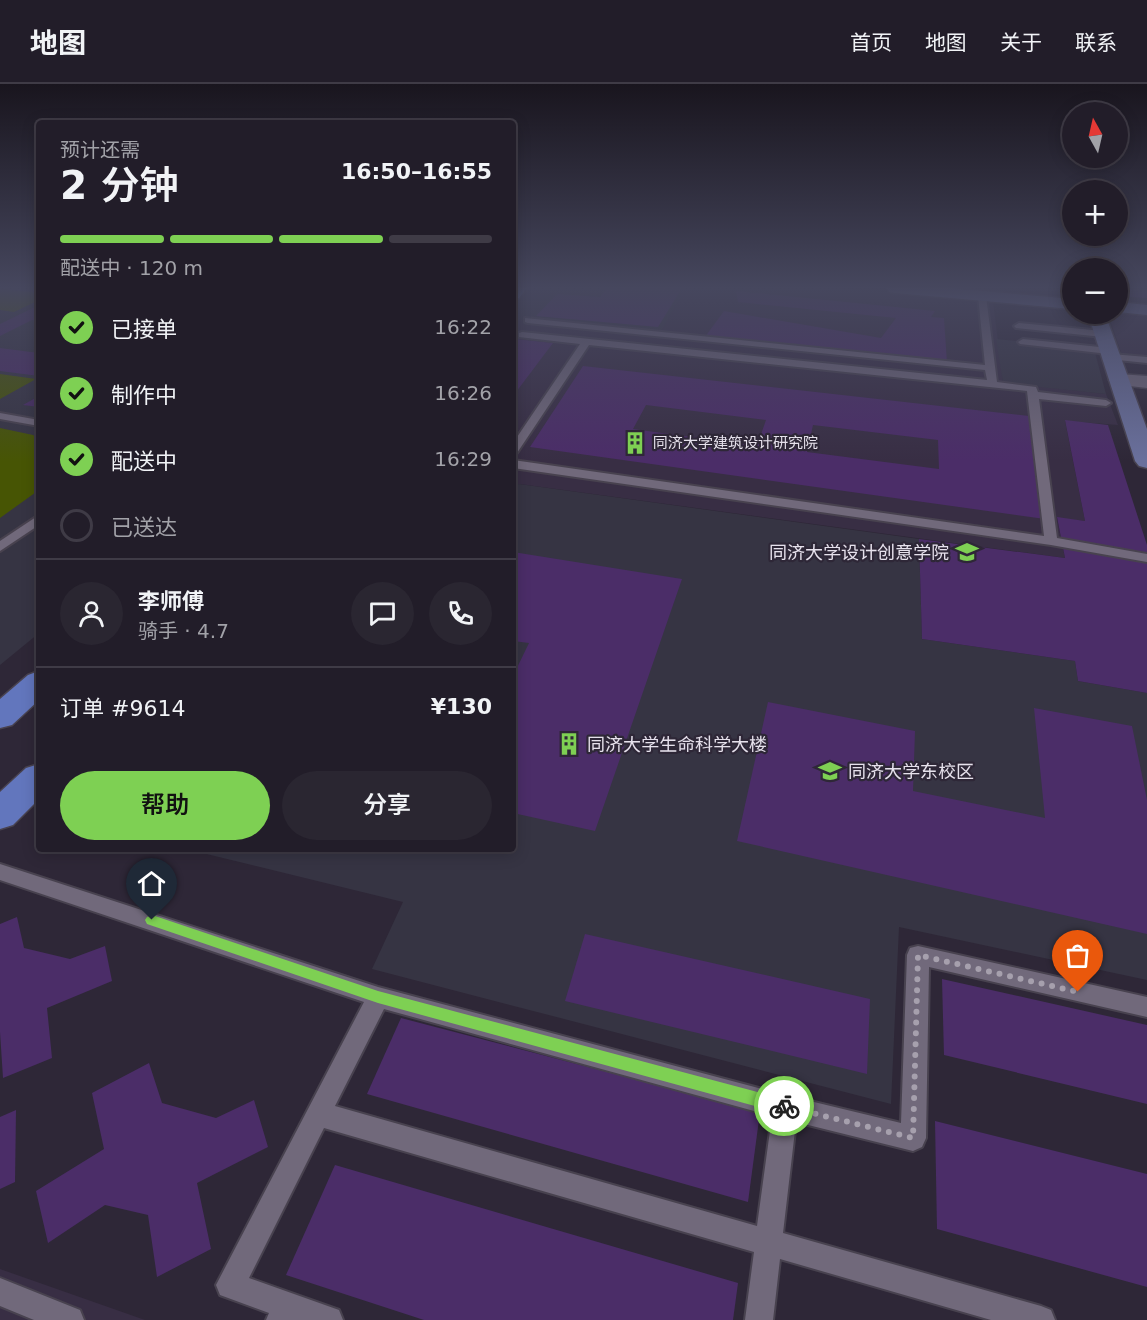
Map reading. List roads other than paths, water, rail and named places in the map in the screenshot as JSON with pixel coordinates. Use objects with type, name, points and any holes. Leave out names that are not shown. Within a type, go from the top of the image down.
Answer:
[{"type":"main road","points":[[0,717],[36,685]]},
{"type":"main road","points":[[0,815],[36,780]]},
{"type":"street","points":[[1108,347],[1147,461]]},
{"type":"street","points":[[1119,380],[1147,382]]},
{"type":"lane","points":[[516,447],[584,346]]},
{"type":"lane","points":[[622,346],[1032,389],[1051,541]]},
{"type":"lane","points":[[775,346],[990,368]]},
{"type":"lane","points":[[988,346],[992,384]]},
{"type":"lane","points":[[1086,346],[1108,347]]},
{"type":"lane","points":[[1102,346],[1147,360]]},
{"type":"lane","points":[[1033,395],[1107,403]]},
{"type":"lane","points":[[0,416],[36,422]]},
{"type":"lane","points":[[516,464],[1051,541],[1147,558]]},
{"type":"lane","points":[[0,547],[36,521]]},
{"type":"lane","points":[[0,872],[378,997],[785,1107],[913,1138],[918,955],[1147,1007]]},
{"type":"lane","points":[[329,1320],[283,1312],[230,1285],[378,997]]},
{"type":"lane","points":[[759,1320],[785,1107]]},
{"type":"lane","points":[[318,1114],[1041,1320]]},
{"type":"lane","points":[[0,1292],[70,1320]]},
{"type":"place","name":"同济大学建筑设计研究院","points":[[635,443]]},
{"type":"place","name":"同济大学设计创意学院","points":[[967,552]]},
{"type":"place","name":"同济大学生命科学大楼","points":[[569,744]]},
{"type":"place","name":"同济大学东校区","points":[[830,771]]}]
